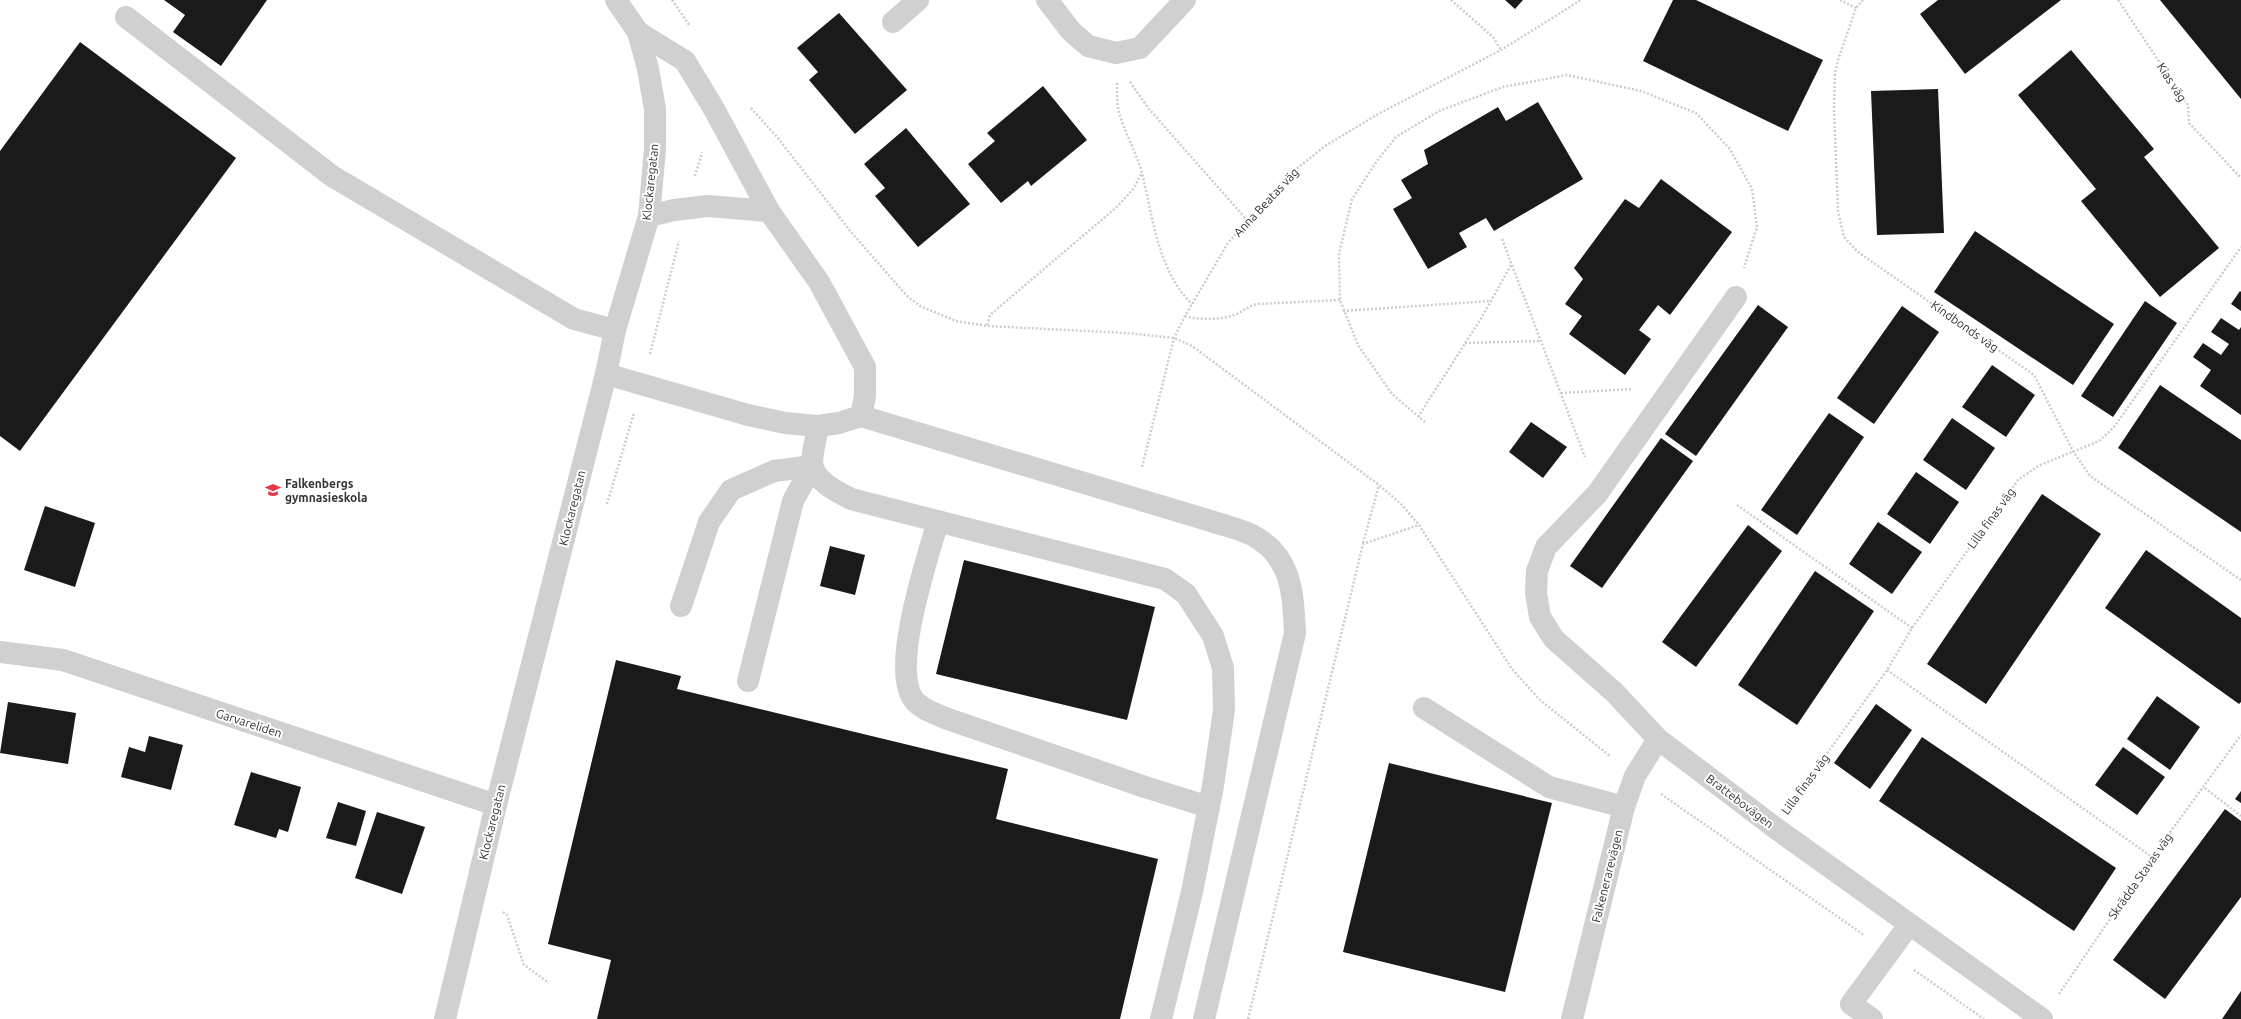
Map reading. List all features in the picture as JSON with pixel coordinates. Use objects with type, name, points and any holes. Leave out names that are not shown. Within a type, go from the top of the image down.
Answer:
[{"type":"street","name":"Klockaregatan","points":[[445,1019],[496,805],[606,374],[615,330],[649,216],[655,149],[655,109],[648,69],[638,32],[616,0]]},
{"type":"street","points":[[894,22],[918,0]]},
{"type":"street","points":[[1047,0],[1071,31],[1088,46],[1116,53],[1140,48],[1185,0]]},
{"type":"street","points":[[126,17],[332,176],[574,319],[615,330]]},
{"type":"street","points":[[638,32],[685,61],[714,109],[769,211],[819,282],[865,367],[865,396],[861,416]]},
{"type":"street","points":[[649,216],[687,208],[708,206],[769,211]]},
{"type":"street","name":"Brattebovägen","points":[[1736,297],[1674,387],[1597,494],[1546,547],[1537,571],[1536,593],[1540,617],[1554,639],[1614,692],[1658,739],[1774,827],[2041,1019]]},
{"type":"street","points":[[606,374],[748,415],[785,423],[818,426],[839,423],[861,416],[1134,498],[1251,535],[1271,548],[1285,567],[1293,596],[1294,640],[1204,1019]]},
{"type":"street","points":[[748,681],[793,501],[812,466],[818,426]]},
{"type":"street","points":[[812,466],[818,477],[836,491],[851,499],[1165,579],[1186,594],[1213,636],[1223,668],[1224,710],[1209,806],[1192,892],[1161,1019]]},
{"type":"street","points":[[681,606],[709,522],[731,490],[774,471],[812,466]]},
{"type":"street","points":[[938,521],[914,612],[906,657],[906,684],[913,699],[924,708],[945,718],[1145,787],[1209,806]]},
{"type":"street","name":"Garvareliden","points":[[0,652],[63,660],[496,805]]},
{"type":"street","points":[[1424,708],[1549,787],[1624,807]]},
{"type":"street","name":"Falkenerarevägen","points":[[1572,1019],[1624,807],[1635,776],[1658,739]]},
{"type":"street","points":[[1872,1019],[1851,1004],[1910,925]]},
{"type":"path","points":[[672,0],[694,32]]},
{"type":"path","points":[[1452,0],[1493,37],[1501,50]]},
{"type":"path","name":"Anna Beatas väg","points":[[1134,498],[1174,338],[1185,316],[1228,243],[1247,220],[1285,178],[1325,146],[1380,113],[1501,50],[1581,0]]},
{"type":"path","points":[[1840,0],[1856,8]]},
{"type":"path","name":"Kindbonds väg","points":[[1864,0],[1856,8],[1835,73],[1834,109],[1838,211],[1844,237],[1858,252],[2034,375],[2073,451],[2090,476],[2241,580]]},
{"type":"path","name":"Kias väg","points":[[2118,0],[2188,105],[2189,122],[2241,178]]},
{"type":"path","points":[[1116,53],[1118,108],[1142,173],[1156,236],[1176,285],[1192,304]]},
{"type":"path","points":[[1116,53],[1126,77],[1149,109],[1247,220]]},
{"type":"path","points":[[1425,422],[1392,394],[1358,344],[1340,300],[1339,254],[1352,198],[1377,161],[1396,137],[1438,111],[1503,87],[1567,75],[1641,91],[1696,113],[1730,149],[1752,189],[1757,227],[1736,297]]},
{"type":"path","points":[[605,511],[642,384],[714,109],[735,91],[776,137],[851,232],[907,296],[920,306],[956,321],[987,326],[1126,333],[1174,338],[1192,346],[1379,485],[1401,504],[1419,525],[1512,669],[1540,700],[1635,776],[1984,1019]]},
{"type":"path","points":[[987,326],[990,315],[1118,206],[1134,188],[1142,173]]},
{"type":"path","points":[[1502,239],[1561,393],[1597,494]]},
{"type":"path","name":"Lilla finas väg","points":[[1774,827],[1887,670],[1912,628],[2018,480],[2038,466],[2099,441],[2114,427],[2241,247]]},
{"type":"path","points":[[1418,417],[1482,317],[1511,264]]},
{"type":"path","points":[[1185,316],[1196,319],[1233,316],[1249,306],[1257,304],[1340,300]]},
{"type":"path","points":[[1344,310],[1490,301]]},
{"type":"path","points":[[1464,343],[1541,341]]},
{"type":"path","points":[[1561,393],[1674,387]]},
{"type":"path","points":[[1248,1019],[1363,544],[1379,485]]},
{"type":"path","points":[[1737,505],[1912,628]]},
{"type":"path","points":[[1363,544],[1419,525]]},
{"type":"path","points":[[1887,670],[2152,857]]},
{"type":"path","name":"Skrädda Stavas väg","points":[[2041,1019],[2152,857],[2205,788],[2241,736]]},
{"type":"path","points":[[2205,788],[2241,816]]},
{"type":"path","points":[[501,919],[504,904]]},
{"type":"path","points":[[502,912],[508,915],[524,965],[549,984]]},
{"type":"building","points":[[164,0],[267,0],[221,66],[173,32],[185,15]]},
{"type":"building","points":[[1505,0],[1523,0],[1515,9]]},
{"type":"building","points":[[1673,0],[1696,0],[1823,60],[1788,131],[1643,61]]},
{"type":"building","points":[[1938,0],[2061,0],[1965,74],[1920,14]]},
{"type":"building","points":[[2160,0],[2241,0],[2241,99]]},
{"type":"building","points":[[839,13],[907,90],[855,134],[809,80],[818,72],[797,48]]},
{"type":"building","points":[[80,42],[236,158],[20,451],[0,436],[0,151]]},
{"type":"building","points":[[2071,50],[2154,149],[2144,157],[2219,248],[2160,297],[2081,201],[2096,189],[2018,95]]},
{"type":"building","points":[[1043,86],[1087,140],[1031,186],[1028,181],[1001,203],[968,164],[995,141],[987,133]]},
{"type":"building","points":[[1938,89],[1944,233],[1877,235],[1871,91]]},
{"type":"building","points":[[1538,102],[1583,179],[1494,231],[1486,218],[1459,233],[1467,247],[1428,269],[1393,209],[1412,198],[1401,180],[1428,164],[1424,150],[1498,107],[1506,121]]},
{"type":"building","points":[[906,128],[970,204],[918,247],[875,196],[885,188],[864,164]]},
{"type":"building","points":[[1661,179],[1732,232],[1670,315],[1658,305],[1639,330],[1651,339],[1625,375],[1569,334],[1582,316],[1565,304],[1583,279],[1574,268],[1625,199],[1639,208]]},
{"type":"building","points":[[1975,231],[2114,324],[2073,385],[1934,292]]},
{"type":"building","points":[[2240,291],[2241,292],[2241,311],[2231,304]]},
{"type":"building","points":[[2145,301],[2177,323],[2113,417],[2081,396]]},
{"type":"building","points":[[1758,305],[1788,327],[1696,456],[1665,434]]},
{"type":"building","points":[[1902,306],[1939,332],[1874,424],[1837,398]]},
{"type":"building","points":[[2221,318],[2239,330],[2241,327],[2241,415],[2200,386],[2211,370],[2193,357],[2203,343],[2221,355],[2229,344],[2211,332]]},
{"type":"building","points":[[1992,365],[2035,395],[2006,437],[1962,407]]},
{"type":"building","points":[[2160,385],[2241,440],[2241,532],[2118,448]]},
{"type":"building","points":[[1829,413],[1864,437],[1797,535],[1761,510]]},
{"type":"building","points":[[1952,418],[1995,448],[1966,490],[1923,460]]},
{"type":"building","points":[[1531,422],[1567,447],[1543,478],[1509,452]]},
{"type":"building","points":[[1661,438],[1693,461],[1602,588],[1570,566]]},
{"type":"building","points":[[1916,472],[1959,502],[1930,544],[1887,514]]},
{"type":"building","points":[[2042,494],[2101,534],[1986,704],[1927,664]]},
{"type":"building","points":[[45,506],[95,523],[75,587],[24,570]]},
{"type":"building","points":[[1878,522],[1922,552],[1892,594],[1849,564]]},
{"type":"building","points":[[1748,525],[1782,551],[1696,667],[1662,642]]},
{"type":"building","points":[[830,546],[865,555],[855,595],[820,586]]},
{"type":"building","points":[[2146,550],[2241,618],[2241,702],[2239,704],[2105,608]]},
{"type":"building","points":[[964,560],[1155,607],[1127,720],[936,674]]},
{"type":"building","points":[[1815,571],[1874,611],[1797,725],[1738,685]]},
{"type":"building","points":[[616,660],[681,676],[677,689],[1008,769],[996,819],[1158,859],[1120,1019],[597,1019],[611,960],[548,944]]},
{"type":"building","points":[[2157,696],[2200,727],[2170,770],[2127,739]]},
{"type":"building","points":[[8,702],[76,713],[68,764],[0,753]]},
{"type":"building","points":[[1876,704],[1912,730],[1870,789],[1834,763]]},
{"type":"building","points":[[149,736],[183,745],[171,790],[121,777],[129,747],[145,752]]},
{"type":"building","points":[[1922,737],[2116,868],[2074,931],[1879,801]]},
{"type":"building","points":[[2123,747],[2165,777],[2137,815],[2095,785]]},
{"type":"building","points":[[1389,763],[1552,803],[1505,992],[1343,952]]},
{"type":"building","points":[[251,772],[301,787],[288,832],[279,829],[276,838],[234,825]]},
{"type":"building","points":[[2241,791],[2241,803],[2235,799]]},
{"type":"building","points":[[338,802],[366,811],[356,846],[326,838]]},
{"type":"building","points":[[2225,809],[2241,821],[2241,897],[2165,999],[2113,960]]},
{"type":"building","points":[[377,812],[425,827],[402,894],[355,878]]},
{"type":"building","points":[[2241,991],[2241,1019],[2222,1019]]},
{"type":"place","name":"Falkenbergs gymnasieskola","points":[[273,490]]}]
